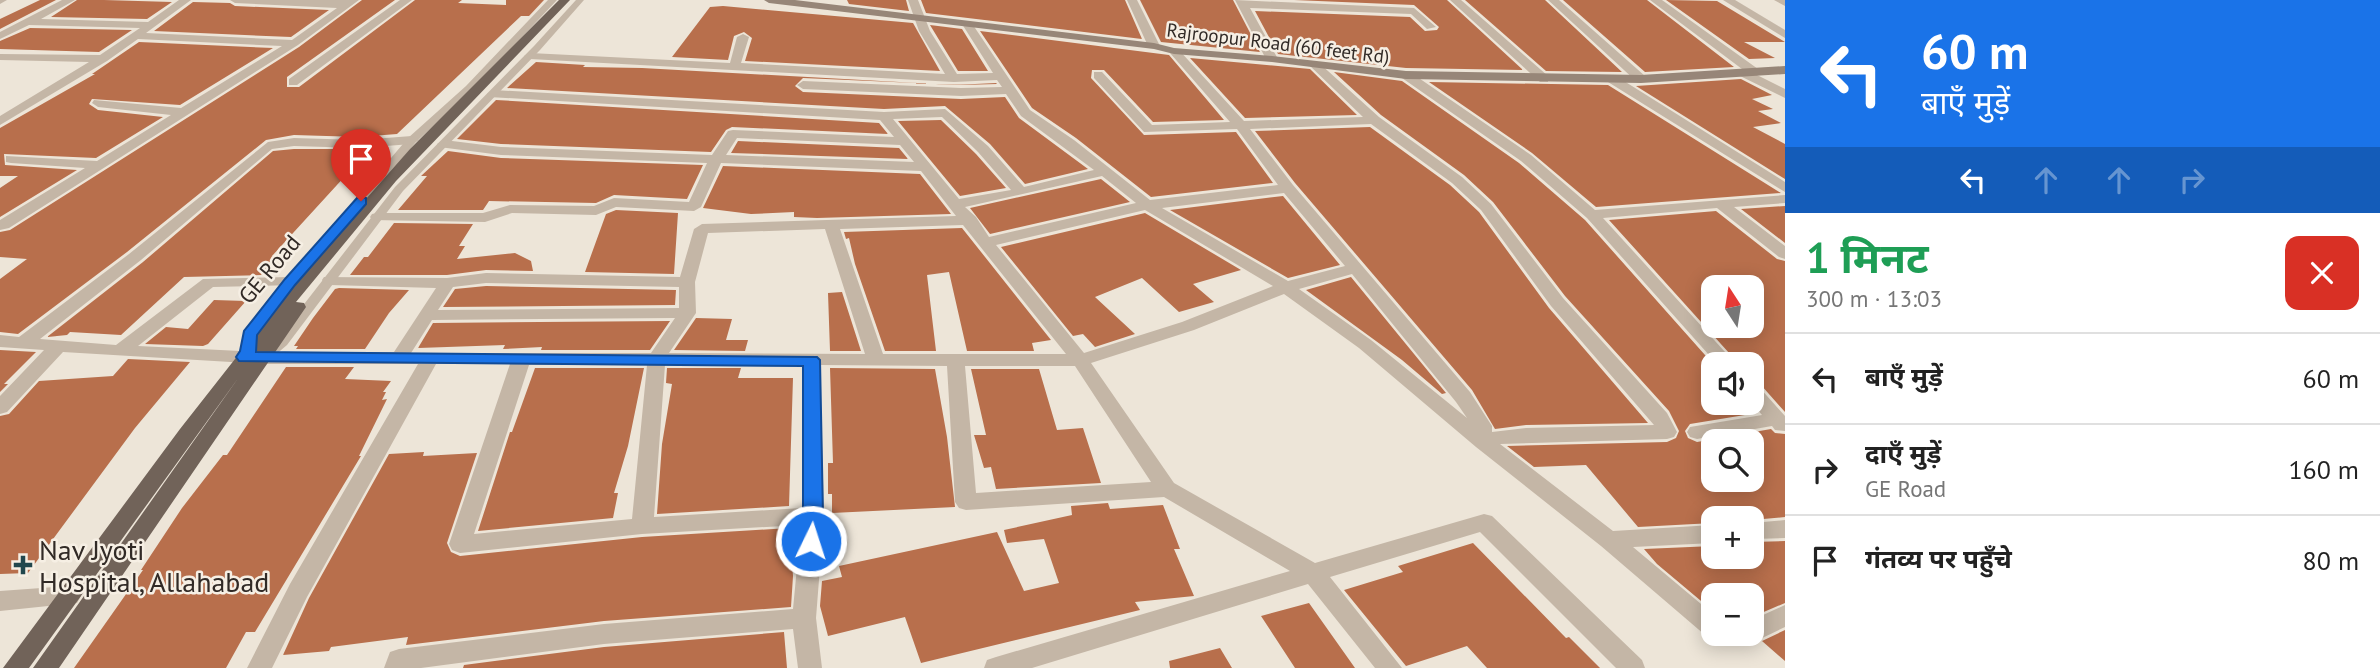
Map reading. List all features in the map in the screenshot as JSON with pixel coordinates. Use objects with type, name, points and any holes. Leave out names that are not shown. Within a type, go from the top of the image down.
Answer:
[{"type":"main road","points":[[539,32],[565,0]]},
{"type":"main road","points":[[252,356],[307,294],[418,159],[539,32],[574,0]]},
{"type":"main road","name":"Rajroopur Road (60 feet Rd)","points":[[769,0],[1154,46],[1174,51],[1272,59],[1406,75],[1641,79],[1785,70]]},
{"type":"main road","name":"GE Road","points":[[15,668],[252,356]]},
{"type":"main road","name":"GE Road","points":[[46,668],[252,356]]},
{"type":"street","points":[[0,36],[70,0]]},
{"type":"street","points":[[0,121],[103,59],[186,0]]},
{"type":"street","points":[[236,0],[350,3]]},
{"type":"street","points":[[293,82],[407,0]]},
{"type":"street","points":[[913,0],[918,18],[933,49],[954,78]]},
{"type":"street","points":[[1132,0],[1154,46]]},
{"type":"street","points":[[1351,0],[1358,9]]},
{"type":"street","points":[[1455,0],[1544,79]]},
{"type":"street","points":[[1553,0],[1641,79]]},
{"type":"street","points":[[1655,0],[1748,72],[1785,94]]},
{"type":"street","points":[[1728,0],[1783,32]]},
{"type":"street","points":[[1779,0],[1785,3]]},
{"type":"street","points":[[0,225],[4,225],[294,43],[350,3]]},
{"type":"street","points":[[1241,3],[1414,10],[1431,27]]},
{"type":"street","points":[[1241,3],[1272,59]]},
{"type":"street","points":[[28,22],[149,25]]},
{"type":"street","points":[[967,24],[1025,113],[1147,205],[1286,288],[1365,344],[1483,442],[1609,540],[1701,618]]},
{"type":"street","points":[[134,36],[294,43]]},
{"type":"street","points":[[735,66],[743,37]]},
{"type":"street","points":[[1174,51],[1240,124],[1288,188],[1463,397],[1482,426],[1483,442]]},
{"type":"street","points":[[530,56],[806,69],[1004,83]]},
{"type":"street","points":[[0,57],[103,59]]},
{"type":"street","points":[[1314,64],[1374,120],[1457,180],[1486,207],[1557,302],[1660,418],[1667,432],[1526,435],[1494,438],[1483,442]]},
{"type":"street","points":[[801,111],[806,69]]},
{"type":"street","points":[[1098,75],[1149,129],[1374,120]]},
{"type":"street","points":[[1406,75],[1526,158],[1592,215],[1716,352]]},
{"type":"street","points":[[1612,79],[1785,188]]},
{"type":"street","points":[[803,85],[961,92],[1004,83]]},
{"type":"street","points":[[493,94],[884,116],[945,113],[984,149],[1021,192]]},
{"type":"street","points":[[98,103],[182,111]]},
{"type":"street","points":[[884,116],[971,220],[1080,360],[1167,489],[1313,573],[1390,668]]},
{"type":"street","points":[[377,216],[485,218],[510,209],[596,211],[614,202],[694,207],[715,161],[733,134],[906,141]]},
{"type":"street","points":[[23,343],[135,257],[268,146],[294,142],[359,144],[412,140]]},
{"type":"street","points":[[444,144],[501,151],[927,167]]},
{"type":"street","points":[[11,159],[98,165]]},
{"type":"street","points":[[957,204],[1021,192],[1105,171]]},
{"type":"street","points":[[988,242],[1147,205],[1288,188]]},
{"type":"street","points":[[1592,215],[1785,199]]},
{"type":"street","points":[[1720,203],[1785,254]]},
{"type":"street","points":[[642,526],[657,358],[687,313],[687,282],[702,229],[971,220]]},
{"type":"street","points":[[831,225],[876,360]]},
{"type":"street","points":[[0,341],[120,351],[252,356],[521,360],[1080,360],[1188,326],[1286,288],[1357,268]]},
{"type":"street","points":[[330,280],[447,283],[486,278],[687,282]]},
{"type":"street","points":[[120,351],[209,282],[290,282]]},
{"type":"street","points":[[399,358],[447,283]]},
{"type":"street","points":[[427,315],[687,313]]},
{"type":"street","points":[[0,407],[60,346]]},
{"type":"street","points":[[259,668],[298,591],[429,359]]},
{"type":"street","points":[[521,360],[460,544],[642,526],[813,516]]},
{"type":"street","points":[[810,668],[804,618],[813,516],[811,360]]},
{"type":"street","points":[[956,360],[966,502],[1167,489]]},
{"type":"street","points":[[1764,404],[1781,423]]},
{"type":"street","points":[[1697,432],[1781,423]]},
{"type":"street","points":[[996,668],[1484,522],[1633,668]]},
{"type":"street","points":[[1764,530],[1785,529]]},
{"type":"street","points":[[1609,540],[1701,535]]},
{"type":"street","points":[[0,601],[69,596]]},
{"type":"street","points":[[1764,627],[1785,615]]},
{"type":"street","points":[[396,668],[399,660],[604,634],[804,618]]},
{"type":"lane","name":"GE Road","points":[[553,0],[469,88],[412,140],[290,282],[249,334],[252,356],[282,341],[399,189],[530,56],[580,0]]},
{"type":"building","points":[[40,0],[56,0],[0,29],[0,19]]},
{"type":"building","points":[[77,0],[172,2],[147,19],[51,17]]},
{"type":"building","points":[[362,0],[395,0],[287,77],[287,87],[299,87],[415,0],[462,0],[458,3],[506,5],[506,0],[544,0],[529,16],[521,16],[397,134],[359,137],[294,135],[266,140],[127,252],[18,334],[0,332],[0,279],[27,259],[0,257],[0,232],[10,230],[299,47]]},
{"type":"building","points":[[847,0],[906,0],[909,11],[849,4]]},
{"type":"building","points":[[921,0],[1125,0],[1142,39],[926,13]]},
{"type":"building","points":[[1140,0],[1233,0],[1260,52],[1161,42]]},
{"type":"building","points":[[1294,0],[1447,0],[1523,70],[1406,68],[1278,54],[1255,11],[1410,17],[1425,31],[1437,30],[1439,27],[1414,5]]},
{"type":"building","points":[[1465,0],[1545,0],[1622,72],[1546,71]]},
{"type":"building","points":[[1563,0],[1647,0],[1734,67],[1645,72]]},
{"type":"building","points":[[1666,0],[1717,1],[1785,42],[1744,42],[1775,58],[1749,59]]},
{"type":"building","points":[[193,2],[329,10],[291,37],[154,31]]},
{"type":"building","points":[[710,7],[913,23],[940,71],[745,61],[752,38],[744,32],[734,36],[728,60],[672,57]]},
{"type":"building","points":[[930,25],[962,29],[988,71],[958,71]]},
{"type":"building","points":[[30,28],[132,30],[99,52],[0,49],[0,41]]},
{"type":"building","points":[[980,31],[1169,55],[1224,120],[1153,122],[1104,70],[1092,70],[1091,78],[1144,135],[1236,132],[1273,183],[1151,197],[1076,138],[1032,108]]},
{"type":"building","points":[[139,42],[273,48],[180,105],[92,99],[89,104],[98,110],[163,117],[96,158],[4,154],[5,165],[77,170],[0,217],[0,188],[18,176],[0,176],[0,128],[95,74],[92,74]]},
{"type":"building","points":[[1190,58],[1310,69],[1357,115],[1245,118]]},
{"type":"building","points":[[536,62],[585,65],[583,67],[924,83],[803,78],[795,86],[803,92],[961,99],[1005,97],[1019,118],[1088,169],[1025,184],[990,144],[945,106],[884,109],[507,88]]},
{"type":"building","points":[[1334,72],[1402,81],[1519,163],[1585,220],[1702,352],[1701,415],[1745,415],[1690,424],[1685,431],[1688,438],[1701,441],[1701,492],[1764,492],[1764,430],[1771,429],[1775,433],[1785,434],[1785,517],[1764,519],[1764,506],[1701,506],[1701,524],[1638,527],[1586,465],[1534,467],[1507,446],[1667,442],[1676,438],[1679,431],[1669,411],[1565,296],[1493,202],[1464,175],[1381,115]]},
{"type":"building","points":[[1741,79],[1772,95],[1752,99],[1773,109],[1758,111],[1781,123],[1753,127],[1785,144],[1785,179],[1636,86]]},
{"type":"building","points":[[1429,82],[1608,85],[1781,193],[1596,207],[1532,153]]},
{"type":"building","points":[[496,100],[879,123],[888,134],[732,127],[726,130],[711,152],[501,144],[457,139]]},
{"type":"building","points":[[941,120],[1006,188],[960,196],[898,121]]},
{"type":"building","points":[[1370,127],[1450,185],[1479,212],[1549,308],[1648,423],[1526,425],[1495,429],[1472,390],[1295,183],[1255,131]]},
{"type":"building","points":[[738,141],[899,148],[908,159],[731,153]]},
{"type":"building","points":[[378,149],[364,162],[358,162],[272,256],[279,256],[261,275],[184,277],[121,335],[70,332],[67,335],[47,337],[143,262],[273,151]]},
{"type":"building","points":[[448,151],[501,158],[703,165],[687,199],[614,195],[596,203],[489,201],[483,210],[398,210],[427,176],[421,176]]},
{"type":"building","points":[[723,166],[920,174],[951,214],[817,218],[794,217],[794,212],[751,214],[703,208]]},
{"type":"building","points":[[1101,179],[1130,202],[990,234],[970,208]]},
{"type":"building","points":[[1283,196],[1340,265],[1288,278],[1170,210]]},
{"type":"building","points":[[1785,206],[1785,243],[1741,209]]},
{"type":"building","points":[[616,210],[678,213],[674,274],[585,272],[606,214]]},
{"type":"building","points":[[1716,211],[1777,259],[1785,261],[1785,412],[1764,388],[1764,352],[1728,352],[1716,338],[1764,338],[1764,275],[1701,275],[1701,322],[1609,220]]},
{"type":"building","points":[[1145,213],[1241,270],[1193,284],[1214,302],[1179,312],[1142,278],[1095,297],[1135,334],[1095,347],[1083,334],[1073,336],[1001,247]]},
{"type":"building","points":[[394,223],[473,224],[459,246],[465,246],[457,259],[515,253],[531,261],[533,271],[486,270],[447,275],[350,275],[364,257],[368,257]]},
{"type":"building","points":[[962,228],[1051,340],[1032,343],[1034,351],[967,351],[949,272],[927,275],[936,351],[885,351],[855,264],[849,238],[846,239],[844,232]]},
{"type":"building","points":[[1351,277],[1446,393],[1442,394],[1402,360],[1306,290]]},
{"type":"building","points":[[486,286],[676,290],[675,305],[443,307],[455,289]]},
{"type":"building","points":[[335,289],[409,290],[389,313],[365,349],[296,349],[298,346],[294,346],[313,318]]},
{"type":"building","points":[[842,292],[861,351],[830,351],[828,293]]},
{"type":"building","points":[[214,300],[246,301],[208,344],[145,344],[166,327],[188,329]]},
{"type":"building","points":[[696,318],[732,319],[726,340],[748,340],[745,351],[674,350]]},
{"type":"building","points":[[670,321],[650,350],[541,350],[542,347],[503,349],[505,345],[418,348],[433,323]]},
{"type":"building","points":[[0,350],[36,352],[4,384],[8,384],[0,392]]},
{"type":"building","points":[[128,359],[190,362],[135,428],[28,573],[0,574],[0,416],[9,414],[39,381],[113,376]]},
{"type":"building","points":[[286,367],[354,367],[345,379],[391,381],[383,392],[386,392],[382,400],[387,399],[361,456],[255,632],[246,632],[226,668],[74,668],[143,570],[182,508],[223,455],[227,455]]},
{"type":"building","points":[[535,368],[644,368],[628,446],[614,493],[618,493],[613,518],[478,531],[510,432]]},
{"type":"building","points":[[667,368],[741,368],[738,378],[793,378],[789,506],[657,514],[662,444],[672,384],[666,383]]},
{"type":"building","points":[[830,368],[935,369],[947,437],[955,507],[832,513],[832,494],[828,494],[828,463],[833,463]]},
{"type":"building","points":[[971,369],[1039,369],[1057,430],[1083,428],[1101,483],[996,489],[991,467],[984,468],[974,435],[986,435]]},
{"type":"building","points":[[424,452],[423,456],[477,453],[447,543],[451,552],[460,556],[642,537],[789,528],[793,576],[791,607],[604,621],[406,645],[408,637],[331,647],[329,651],[283,655],[309,598],[389,454]]},
{"type":"building","points":[[1108,503],[1110,509],[1163,505],[1180,549],[1174,549],[1194,596],[1135,602],[1140,610],[921,663],[905,617],[828,636],[820,606],[822,581],[842,577],[839,566],[997,532],[1024,591],[1059,583],[1044,539],[1007,543],[1004,530],[1072,515],[1071,506]]},
{"type":"building","points":[[1785,541],[1785,603],[1764,612],[1764,583],[1701,583],[1701,601],[1657,564],[1644,549],[1701,547],[1701,569],[1764,569],[1764,542]]},
{"type":"building","points":[[1473,543],[1566,638],[1569,637],[1600,668],[1487,668],[1467,646],[1406,666],[1344,590],[1403,572],[1398,566]]},
{"type":"building","points":[[1309,603],[1355,668],[1295,668],[1261,616]]},
{"type":"building","points":[[1785,630],[1785,661],[1764,643],[1764,640]]},
{"type":"building","points":[[784,632],[787,668],[463,668],[464,665],[604,647]]},
{"type":"building","points":[[1220,648],[1232,668],[1170,668],[1169,661]]},
{"type":"place","name":"Nav Jyoti Hospital, Allahabad","points":[[23,565]]},
{"type":"route","points":[[361,201],[290,282],[249,334],[248,352],[244,357],[811,360],[811,541]]}]
